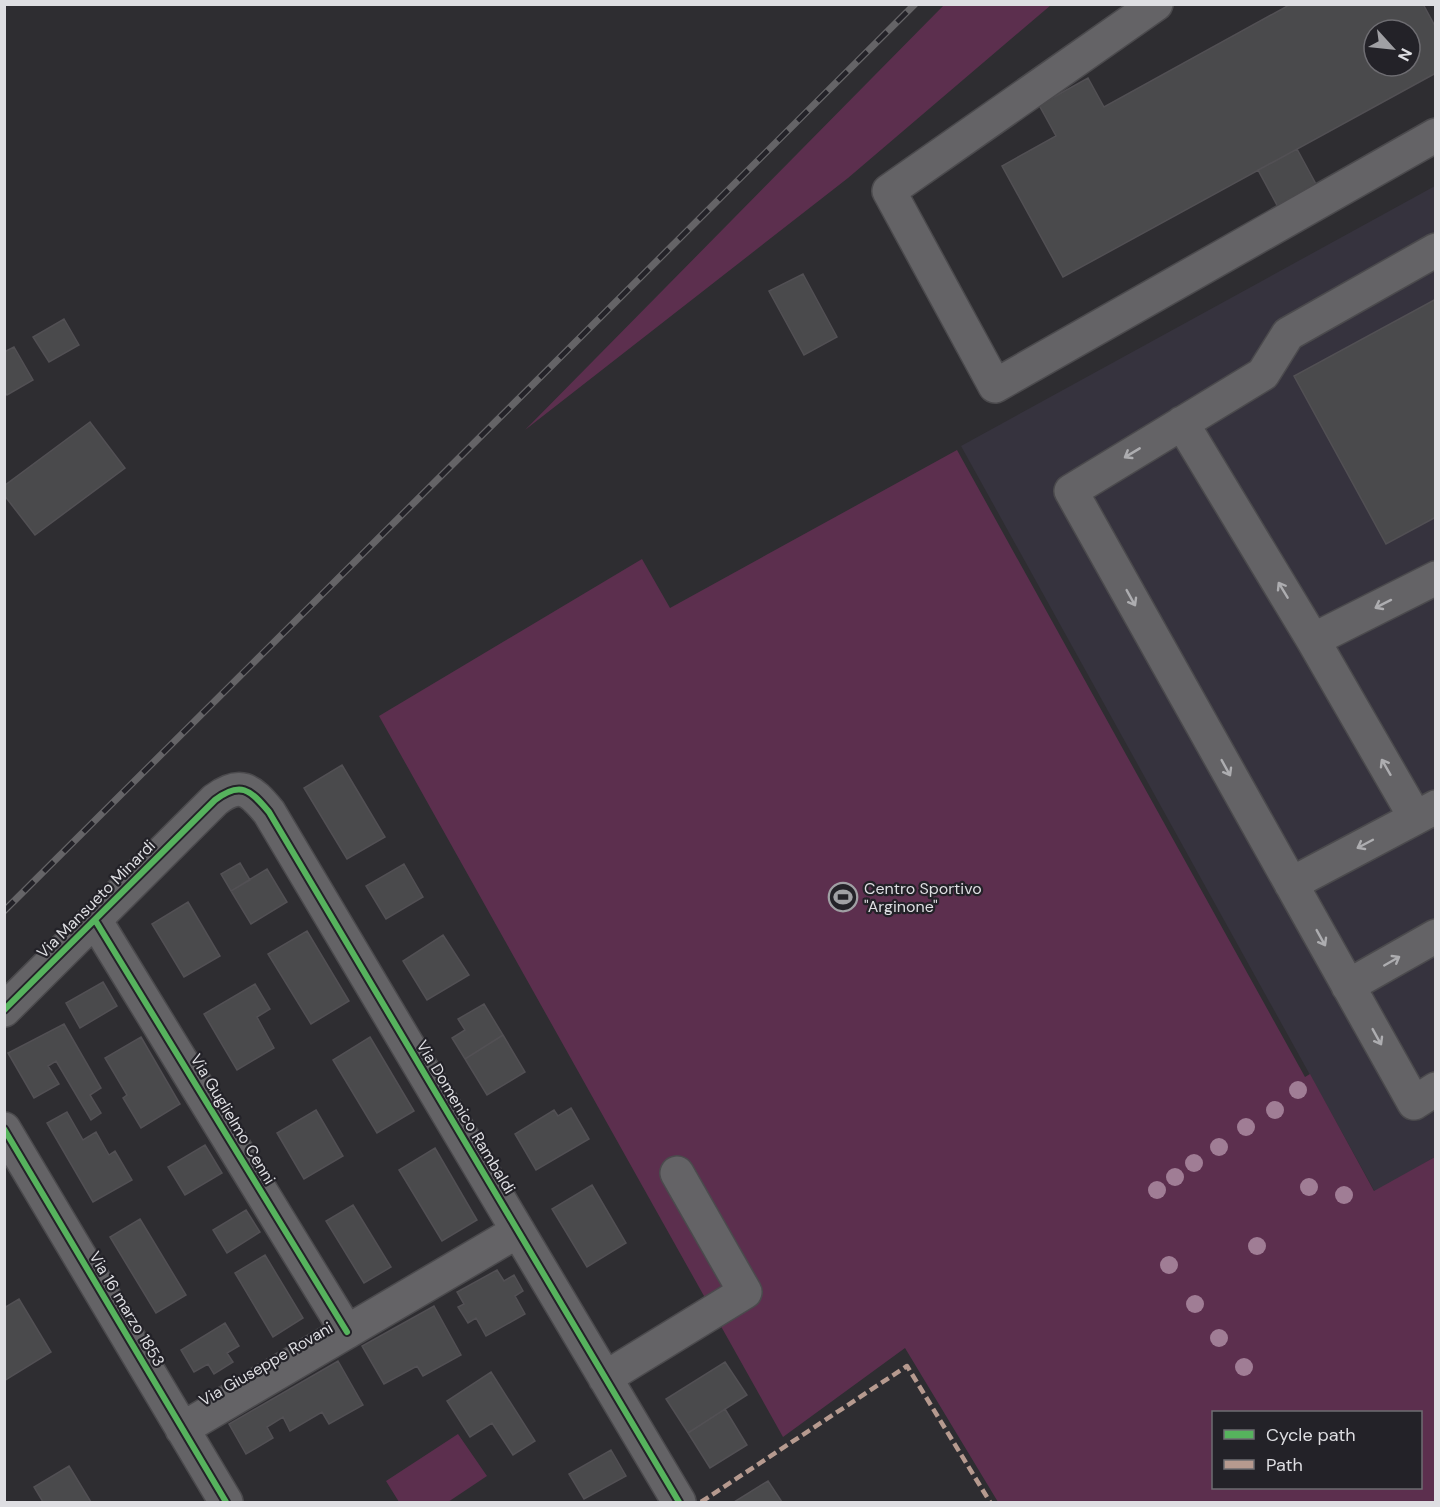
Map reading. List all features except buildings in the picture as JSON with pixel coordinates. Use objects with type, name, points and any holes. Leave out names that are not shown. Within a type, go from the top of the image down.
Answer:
[{"type":"street","points":[[1156,4],[889,191],[995,386],[1436,135]]},
{"type":"street","points":[[1436,250],[1288,334],[1263,374],[1071,491],[1414,1103],[1436,1089]]},
{"type":"street","points":[[1182,423],[1313,640],[1425,812],[1291,884]]},
{"type":"street","points":[[1313,640],[1436,578]]},
{"type":"street","name":"Via Domenico Rambaldi","points":[[207,807],[229,790],[237,788],[255,796],[269,812],[679,1503]]},
{"type":"street","name":"Via Mansueto Minardi","points":[[4,1010],[207,807]]},
{"type":"street","name":"Via Guglielmo Cenni","points":[[95,920],[347,1332]]},
{"type":"street","points":[[1348,986],[1436,936]]},
{"type":"street","name":"Via 16 marzo 1853","points":[[4,1129],[226,1503]]},
{"type":"street","points":[[605,1378],[745,1292],[677,1173]]},
{"type":"street","name":"Via Giuseppe Rovani","points":[[182,1429],[518,1231]]},
{"type":"shaded area","points":[[944,5],[1051,5],[848,178],[525,430]]},
{"type":"shaded area","points":[[1435,186],[1435,1157],[1375,1192],[961,446]]},
{"type":"shaded area","name":"Centro Sportivo \"Arginone\"","points":[[957,450],[1305,1077],[1310,1074],[1374,1191],[1435,1157],[1435,1502],[998,1502],[905,1348],[783,1437],[379,716],[642,559],[670,608]]},
{"type":"shaded area","points":[[458,1434],[487,1476],[448,1502],[399,1502],[386,1481]]},
{"type":"railway","points":[[4,911],[915,4]]},
{"type":"marked path","points":[[701,1502],[907,1366],[990,1502]]},
{"type":"cycle path","points":[[4,1010],[215,800],[238,789],[250,793],[269,812],[679,1502]]},
{"type":"cycle path","points":[[95,920],[347,1332]]},
{"type":"cycle path","points":[[4,1129],[226,1502]]},
{"type":"place","name":"Centro Sportivo \"Arginone\"","points":[[843,897]]}]
